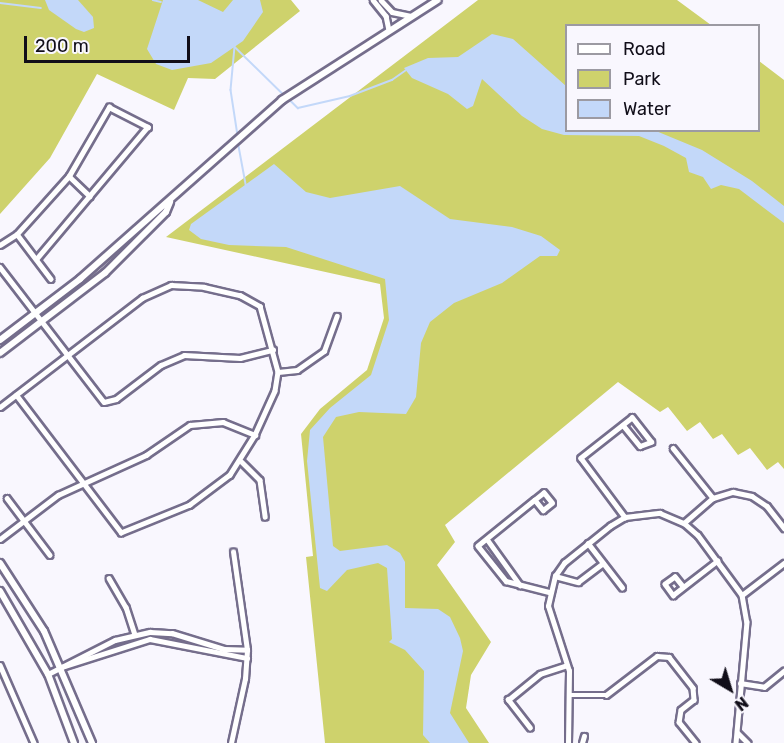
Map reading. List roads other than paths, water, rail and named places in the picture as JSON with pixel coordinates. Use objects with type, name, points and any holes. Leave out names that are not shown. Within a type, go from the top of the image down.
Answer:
[{"type":"main road","points":[[0,340],[36,313],[161,206],[170,202],[230,144],[282,100],[438,0]]},
{"type":"main road","points":[[0,353],[126,253],[166,212],[170,202]]},
{"type":"main road","points":[[0,563],[62,668],[92,743]]},
{"type":"main road","points":[[0,591],[48,674],[74,743]]},
{"type":"street","points":[[374,0],[386,16],[389,30]]},
{"type":"street","points":[[381,0],[394,13],[411,16]]},
{"type":"street","points":[[0,245],[17,234],[69,176],[109,107],[148,127],[37,259]]},
{"type":"street","points":[[69,176],[90,196]]},
{"type":"street","points":[[17,234],[51,279]]},
{"type":"street","points":[[0,267],[104,402],[116,399],[161,365],[184,355],[199,352],[240,358],[273,350]]},
{"type":"street","points":[[0,406],[142,298],[171,285],[222,291],[263,304],[278,372],[274,391],[242,462],[190,505],[121,533],[16,395]]},
{"type":"street","points":[[278,372],[297,370],[324,351],[337,316]]},
{"type":"street","points":[[623,425],[640,446],[651,442],[632,418],[623,425],[581,458],[625,517]]},
{"type":"street","points":[[0,539],[81,483],[138,459],[181,430],[200,422],[222,422],[255,435]]},
{"type":"street","points":[[673,448],[713,498]]},
{"type":"street","points":[[242,462],[260,480],[265,517]]},
{"type":"street","points":[[684,523],[713,498],[733,492],[752,496],[767,506],[784,528]]},
{"type":"street","points":[[7,498],[50,555]]},
{"type":"street","points":[[535,500],[478,546],[506,582],[549,592]]},
{"type":"street","points":[[190,505],[194,513]]},
{"type":"street","points":[[568,743],[570,694],[567,665],[549,618],[549,592],[555,576],[588,543],[625,517],[660,513],[684,523],[717,561],[742,595],[747,622],[736,743]]},
{"type":"street","points":[[487,539],[520,585]]},
{"type":"street","points":[[588,543],[622,587]]},
{"type":"street","points":[[231,743],[247,658],[233,552]]},
{"type":"street","points":[[683,587],[717,561]]},
{"type":"street","points":[[555,576],[570,583],[578,582],[603,562]]},
{"type":"street","points":[[742,595],[784,563]]},
{"type":"street","points":[[109,578],[126,607],[135,637]]},
{"type":"street","points":[[48,674],[135,637],[172,633],[224,649],[247,650]]},
{"type":"street","points":[[135,637],[170,641],[247,658]]},
{"type":"street","points":[[570,694],[606,696],[662,654],[693,688],[694,700],[681,710],[679,722],[696,743]]},
{"type":"street","points":[[0,664],[34,743]]},
{"type":"street","points":[[530,728],[508,700],[540,674],[567,665]]},
{"type":"street","points":[[740,683],[764,687],[784,671]]},
{"type":"street","points":[[738,733],[745,742]]},
{"type":"street","points":[[582,743],[584,736]]},
{"type":"water","points":[[45,0],[78,0],[93,17],[94,28],[84,32],[76,29],[49,10]]},
{"type":"water","points":[[163,0],[198,0],[223,12],[233,0],[260,0],[263,12],[243,41],[211,63],[172,70],[156,64],[147,49]]},
{"type":"water","points":[[492,34],[513,39],[565,85],[565,132],[658,132],[702,150],[752,181],[784,206],[784,223],[739,189],[721,185],[711,189],[703,177],[689,172],[686,158],[664,146],[639,136],[564,135],[542,129],[522,116],[482,79],[473,106],[467,109],[448,94],[412,78],[404,68],[428,58],[458,57]]},
{"type":"water","points":[[274,164],[306,192],[330,198],[400,186],[450,219],[512,227],[541,236],[560,250],[557,256],[540,256],[502,283],[454,303],[430,322],[421,343],[416,397],[406,414],[359,412],[336,417],[323,437],[333,546],[340,551],[387,545],[400,553],[405,562],[405,608],[438,609],[450,617],[460,638],[463,651],[450,713],[469,743],[430,743],[423,735],[424,671],[405,650],[389,642],[392,639],[387,568],[378,563],[347,570],[327,591],[320,588],[307,461],[310,430],[330,408],[371,375],[389,320],[385,279],[286,247],[229,245],[201,239],[189,230],[191,224]]},
{"type":"waterway","points":[[153,0],[161,2]]},
{"type":"waterway","points":[[0,3],[41,8]]},
{"type":"waterway","points":[[235,47],[231,90],[238,136]]},
{"type":"waterway","points":[[235,47],[285,96]]},
{"type":"waterway","points":[[289,99],[298,108],[350,96],[392,80],[405,71]]},
{"type":"waterway","points":[[238,141],[246,184]]}]
